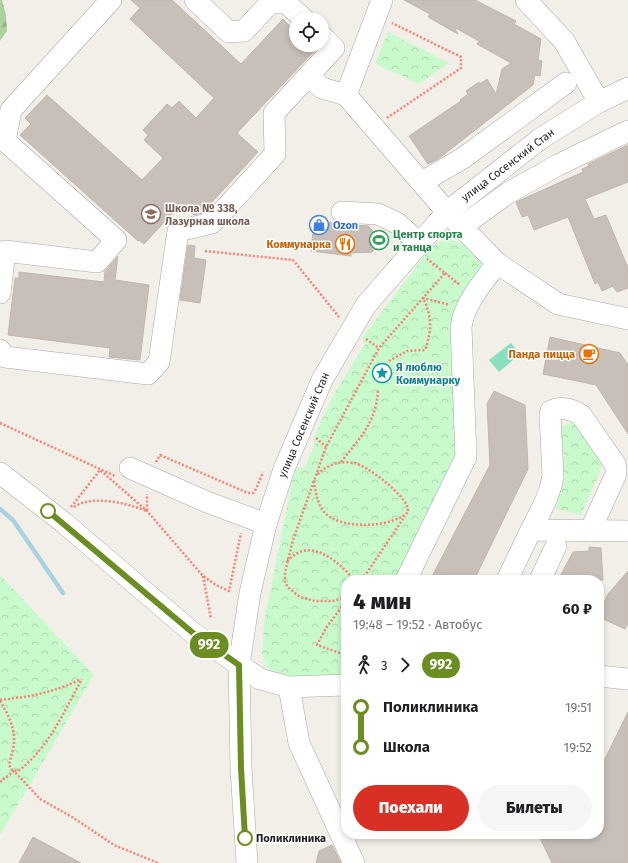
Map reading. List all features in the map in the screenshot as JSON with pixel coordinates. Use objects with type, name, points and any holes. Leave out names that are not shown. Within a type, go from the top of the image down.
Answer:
[{"type":"street","points":[[0,293],[5,251],[97,262],[116,240],[5,141],[11,110],[111,0]]},
{"type":"street","points":[[195,0],[229,32],[244,31],[270,4],[286,3],[296,12]]},
{"type":"street","points":[[526,0],[564,41],[599,102]]},
{"type":"street","points":[[346,95],[379,8]]},
{"type":"street","points":[[329,42],[361,56]]},
{"type":"street","points":[[0,350],[5,357],[148,374],[159,362],[178,231],[212,223],[275,154],[274,113],[308,76],[322,52]]},
{"type":"street","points":[[308,76],[322,88],[346,95],[447,212],[497,263],[558,304],[628,319]]},
{"type":"street","points":[[422,182],[463,158],[566,83]]},
{"type":"street","name":"улица Сосенский Стан","points":[[247,863],[241,768],[239,665],[252,580],[266,524],[292,449],[322,380],[360,332],[366,305],[423,251],[447,212],[540,139],[626,87]]},
{"type":"street","points":[[461,227],[508,193],[558,164],[628,131]]},
{"type":"street","points":[[342,212],[378,214],[397,223],[423,251]]},
{"type":"street","points":[[408,575],[466,456],[461,327],[462,319],[464,311],[471,299],[497,263]]},
{"type":"street","points":[[510,575],[552,485],[553,476],[550,411],[560,408],[576,411],[582,415],[615,464],[616,474],[590,530]]},
{"type":"street","points":[[0,473],[63,522],[193,633],[260,679],[289,687],[341,684]]},
{"type":"street","points":[[136,478],[266,524]]},
{"type":"street","points":[[532,530],[628,531]]},
{"type":"street","points":[[542,575],[556,546]]},
{"type":"street","points":[[604,677],[628,679]]},
{"type":"street","points":[[289,687],[299,743],[341,835]]},
{"type":"street","points":[[343,839],[354,863]]},
{"type":"path","points":[[373,127],[461,68],[461,58],[379,8]]},
{"type":"path","points":[[205,251],[293,260],[365,339],[379,348]]},
{"type":"path","points":[[341,599],[326,602],[315,601],[300,597],[292,592],[286,583],[285,572],[287,562],[293,540],[326,447],[379,348],[445,272],[423,251]]},
{"type":"path","points":[[423,298],[454,306]]},
{"type":"path","points":[[389,361],[407,352],[425,350],[429,338],[430,323],[423,298]]},
{"type":"path","points":[[341,463],[367,430],[375,410],[378,389]]},
{"type":"path","points":[[0,423],[100,470],[136,478]]},
{"type":"path","points":[[136,478],[160,455],[248,493],[253,493],[263,470]]},
{"type":"path","points":[[365,575],[408,512],[408,506],[388,484],[357,464],[341,463],[327,467],[315,479],[316,498],[320,506],[326,514],[338,521],[355,524],[375,524],[397,519],[404,516],[408,512]]},
{"type":"path","points":[[100,470],[147,510],[203,576],[216,585],[229,591],[241,533],[240,530]]},
{"type":"path","points":[[100,470],[68,510],[84,502],[102,501],[126,503],[147,510]]},
{"type":"path","points":[[136,478],[147,510]]},
{"type":"path","points":[[287,562],[300,552],[308,550],[313,551],[325,555],[337,562],[349,575]]},
{"type":"path","points":[[203,576],[212,619]]},
{"type":"path","points":[[340,653],[317,645],[326,628],[341,608]]},
{"type":"path","points":[[0,782],[14,771],[18,771],[24,766],[49,738],[82,679],[63,688],[42,694],[0,700],[9,715],[14,731],[14,749],[9,765],[14,771],[40,799],[72,817],[114,845],[158,863]]},
{"type":"green space","points":[[0,0],[2,0],[6,15],[7,31],[0,41]]},
{"type":"green space","points":[[388,32],[449,63],[419,84],[375,64]]},
{"type":"green space","points":[[446,240],[454,240],[468,246],[483,262],[485,271],[457,307],[459,464],[401,575],[341,575],[341,680],[283,681],[273,675],[266,665],[262,654],[264,622],[295,468],[305,467],[315,443],[313,439],[335,392],[365,344],[362,338],[429,250],[437,243]]},
{"type":"green space","points":[[511,343],[520,354],[499,372],[489,360]]},
{"type":"green space","points":[[574,422],[604,462],[581,515],[556,509],[565,477],[556,428]]},
{"type":"green space","points":[[0,575],[94,675],[0,835]]},
{"type":"building","points":[[131,0],[172,0],[241,64],[283,19],[289,25],[289,52],[313,52],[237,133],[258,152],[202,213],[194,215],[182,203],[144,244],[139,240],[138,241],[20,135],[31,124],[25,118],[47,95],[142,180],[163,158],[144,140],[148,135],[143,130],[167,104],[172,108],[179,101],[196,118],[214,98],[130,19],[140,8]]},
{"type":"building","points":[[404,0],[475,0],[516,21],[514,24],[541,39],[538,60],[542,61],[540,76],[535,75],[533,85],[438,159],[428,164],[409,136],[461,101],[460,100],[468,94],[466,91],[479,82],[480,84],[487,79],[496,94],[502,69],[511,63],[477,44],[479,41],[454,27],[458,34],[428,17],[430,14]]},
{"type":"building","points":[[628,145],[628,182],[585,199],[594,219],[606,215],[628,268],[628,288],[617,292],[613,286],[602,291],[598,282],[595,284],[568,217],[534,230],[528,215],[522,217],[516,202],[583,172],[582,169],[589,166],[588,164]]},
{"type":"building","points":[[314,221],[368,226],[382,240],[372,252],[351,253],[351,256],[311,251]]},
{"type":"building","points":[[188,245],[195,246],[194,258],[206,260],[200,303],[180,300]]},
{"type":"building","points":[[118,256],[115,280],[149,285],[140,360],[109,357],[110,348],[8,335],[15,278],[19,278],[19,272],[104,282],[105,271]]},
{"type":"building","points":[[550,337],[620,353],[628,365],[628,434],[596,385],[543,374]]},
{"type":"building","points":[[494,391],[525,405],[528,469],[476,575],[433,575],[490,465],[487,404]]},
{"type":"building","points":[[589,547],[601,548],[603,575],[561,575],[573,552],[589,551]]},
{"type":"building","points":[[628,571],[628,623],[625,629],[604,619],[604,603],[608,594]]},
{"type":"building","points":[[628,712],[628,863],[552,863],[540,839],[604,839],[604,761]]},
{"type":"building","points":[[33,837],[81,863],[19,863]]},
{"type":"building","points":[[332,845],[341,863],[316,863],[319,851]]},
{"type":"waterway","points":[[0,509],[13,520],[63,593]]},
{"type":"bus line","name":"992","points":[[48,511],[63,522],[193,633],[239,665],[241,768],[245,838]]},
{"type":"place","name":"Школа № 338, Лазурная школа","points":[[151,214]]},
{"type":"place","name":"Ozon","points":[[319,225]]},
{"type":"place","name":"Центр спорта и танца","points":[[379,240]]},
{"type":"place","name":"Коммунарка","points":[[345,244]]},
{"type":"place","name":"Панда пицца","points":[[589,354]]},
{"type":"place","name":"Я люблю Коммунарку","points":[[382,373]]},
{"type":"place","name":"Поликлиника","points":[[245,838]]}]
